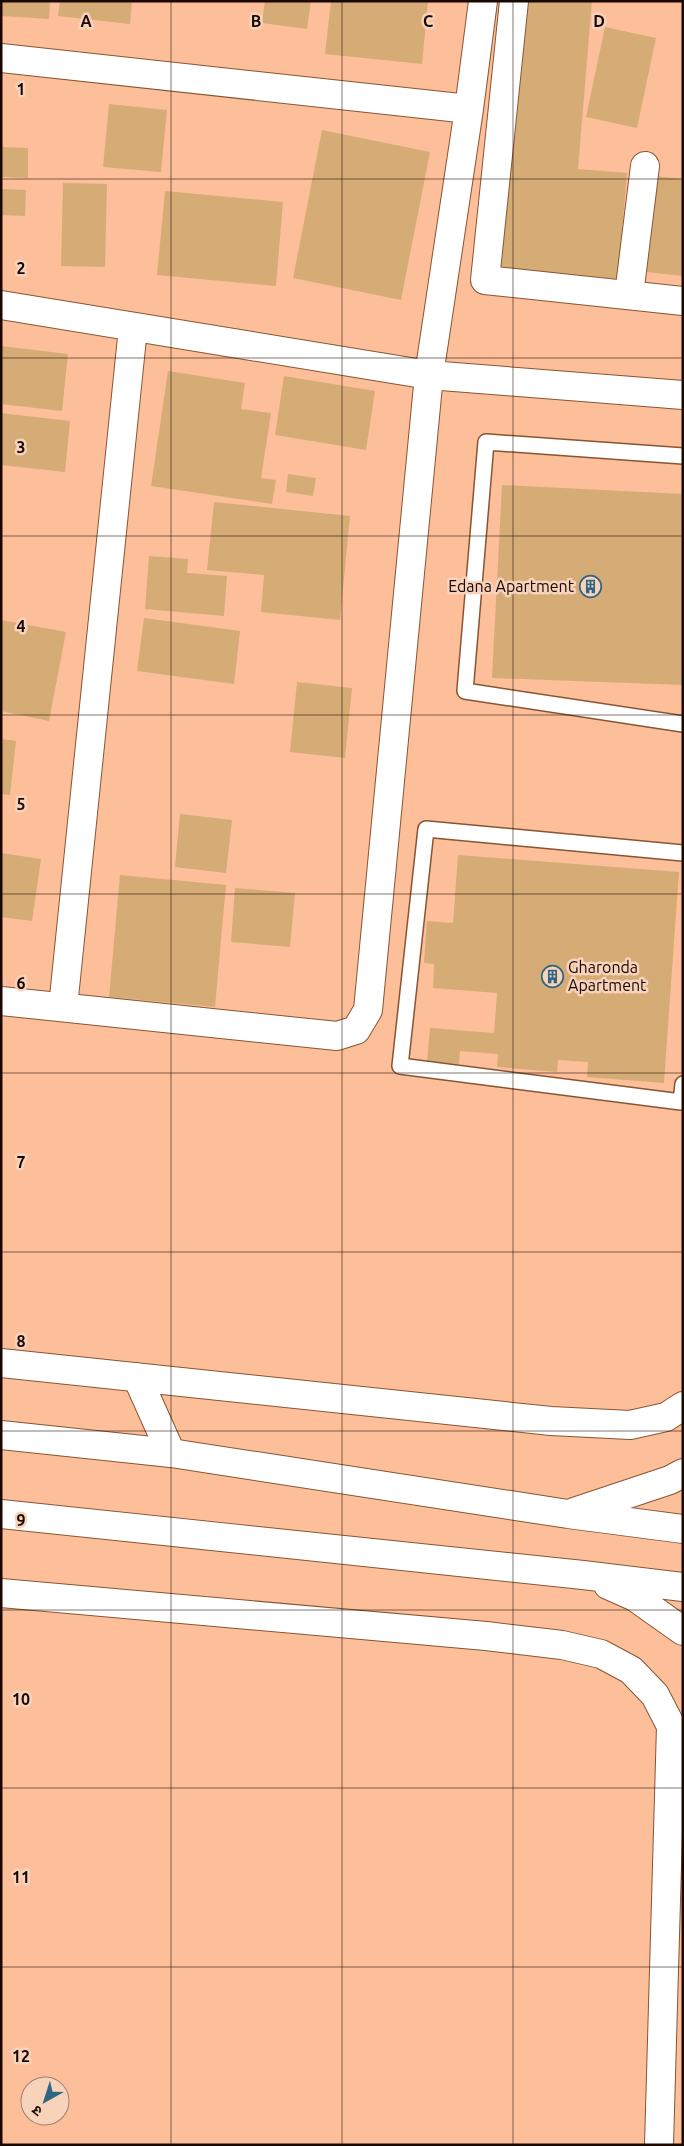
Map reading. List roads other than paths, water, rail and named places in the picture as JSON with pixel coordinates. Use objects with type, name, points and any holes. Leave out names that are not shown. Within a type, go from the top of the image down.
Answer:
[{"type":"street","points":[[1,1001],[337,1036],[356,1030],[368,1010],[429,376],[469,109],[482,1]]},
{"type":"street","points":[[514,1],[486,280],[683,301]]},
{"type":"street","points":[[1,58],[469,109]]},
{"type":"street","points":[[629,295],[645,166]]},
{"type":"street","points":[[1,305],[429,376],[683,395]]},
{"type":"street","points":[[63,1007],[133,328]]},
{"type":"street","points":[[1,1363],[550,1421],[630,1425],[666,1417],[683,1406]]},
{"type":"street","points":[[137,1377],[171,1453]]},
{"type":"street","points":[[1,1435],[171,1453],[568,1514],[683,1529]]},
{"type":"street","points":[[568,1514],[670,1480],[683,1473]]},
{"type":"street","points":[[1,1514],[683,1587]]},
{"type":"street","points":[[583,1575],[635,1597],[683,1631]]},
{"type":"street","points":[[1,1593],[505,1638],[601,1654],[631,1670],[655,1695],[671,1726],[659,2145]]},
{"type":"lane","points":[[683,456],[486,442],[465,691],[683,724]]},
{"type":"lane","points":[[683,853],[426,829],[400,1066],[681,1102],[683,1084]]},
{"type":"place","name":"Edana Apartment","points":[[590,586]]},
{"type":"place","name":"Gharonda Apartment","points":[[552,976]]}]
